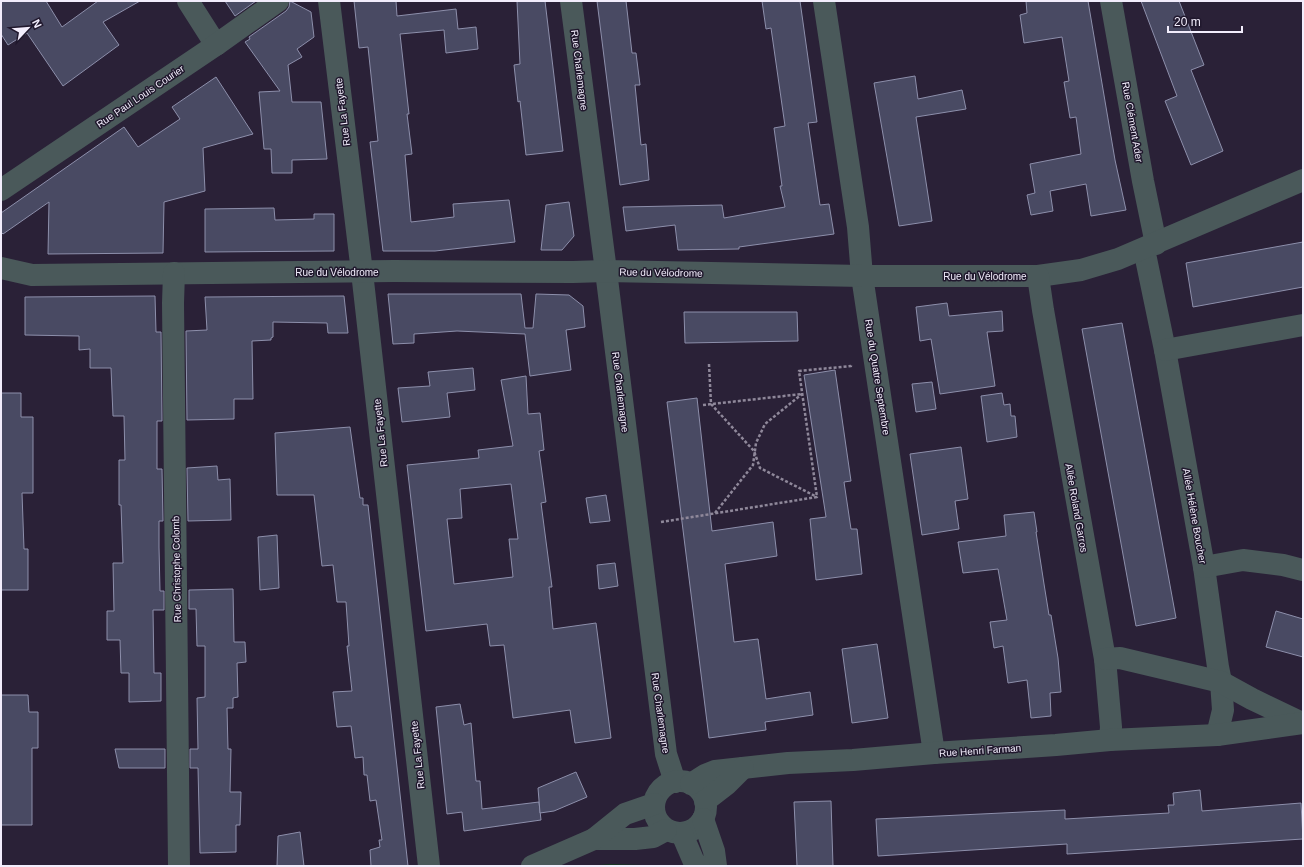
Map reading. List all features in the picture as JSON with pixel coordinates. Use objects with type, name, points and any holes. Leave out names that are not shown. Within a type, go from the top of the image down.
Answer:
[{"type":"street","points":[[188,1],[216,45]]},
{"type":"street","name":"Rue Paul Louis Courier","points":[[1,190],[216,45],[278,1]]},
{"type":"street","name":"Rue La Fayette","points":[[329,1],[362,272],[429,866]]},
{"type":"street","name":"Rue Charlemagne","points":[[571,1],[666,754],[683,783]]},
{"type":"street","name":"Rue du Quatre Septembre","points":[[824,1],[858,227],[862,276],[934,753]]},
{"type":"street","name":"Rue Clément Ader","points":[[1111,1],[1143,181],[1150,246]]},
{"type":"street","name":"Rue du Vélodrome","points":[[1,268],[32,275],[606,271],[862,276],[1038,276],[1081,270],[1118,259],[1303,180]]},
{"type":"street","name":"Allée Hélène Boucher","points":[[1150,246],[1165,350],[1204,567],[1221,682]]},
{"type":"street","name":"Rue Christophe Colomb","points":[[174,273],[179,866]]},
{"type":"street","name":"Allée Roland Garros","points":[[1038,276],[1105,659],[1111,727],[1110,740]]},
{"type":"street","points":[[1165,350],[1303,325]]},
{"type":"street","points":[[1204,567],[1243,560],[1282,565],[1303,570]]},
{"type":"street","name":"Rue Henri Farman","points":[[1105,659],[1120,658],[1221,682],[1252,699],[1303,723]]},
{"type":"street","points":[[1217,735],[1223,710],[1221,682]]},
{"type":"street","name":"Rue Henri Farman","points":[[683,783],[715,771],[788,763],[853,760],[1110,740],[1217,735],[1303,723]]},
{"type":"street","points":[[594,839],[636,839],[674,832],[688,832],[700,825],[704,810],[743,768]]},
{"type":"street","points":[[699,866],[694,862],[674,832],[660,825],[656,819],[654,804],[656,796],[667,784],[683,783],[698,788],[702,794],[716,866]]},
{"type":"street","points":[[532,866],[594,839],[625,814],[654,804]]},
{"type":"path","points":[[817,497],[799,371],[851,366],[850,360]]},
{"type":"path","points":[[709,364],[711,404],[754,451],[760,468],[817,497]]},
{"type":"path","points":[[714,514],[753,465],[756,443],[765,424],[802,394]]},
{"type":"path","points":[[703,405],[802,394]]},
{"type":"path","points":[[637,526],[817,497]]},
{"type":"green space","points":[[611,864],[642,865],[644,866],[587,866]]},
{"type":"building","points":[[1,1],[46,1],[62,27],[98,1],[140,1],[103,22],[119,45],[63,86],[27,33],[8,45],[1,34]]},
{"type":"building","points":[[225,1],[256,1],[235,16]]},
{"type":"building","points":[[290,1],[311,12],[314,37],[297,49],[302,57],[288,65],[292,102],[321,102],[327,159],[292,160],[292,173],[272,173],[271,149],[264,149],[259,92],[280,91],[245,42],[250,39],[249,37],[286,11],[289,7]]},
{"type":"building","points":[[354,1],[396,1],[397,16],[456,9],[458,29],[476,27],[478,49],[446,53],[444,30],[400,34],[412,154],[405,155],[411,222],[454,217],[453,204],[509,200],[515,242],[435,251],[383,251],[370,142],[378,141],[368,47],[359,48]]},
{"type":"building","points":[[517,1],[545,1],[563,151],[526,155],[514,65],[520,64]]},
{"type":"building","points":[[597,1],[626,1],[632,53],[636,53],[640,85],[635,85],[641,145],[646,144],[649,180],[620,185]]},
{"type":"building","points":[[762,1],[800,1],[817,122],[808,123],[820,205],[829,204],[834,234],[739,247],[739,249],[678,250],[675,225],[626,231],[623,207],[722,205],[724,218],[785,207],[780,186],[782,186],[774,128],[785,126],[771,28],[766,29]]},
{"type":"building","points":[[1026,1],[1088,1],[1115,160],[1126,210],[1091,216],[1086,184],[1050,191],[1053,211],[1031,215],[1027,195],[1035,193],[1030,164],[1081,154],[1076,117],[1070,118],[1064,82],[1069,81],[1062,37],[1024,43],[1020,15],[1027,13]]},
{"type":"building","points":[[1141,1],[1179,1],[1204,65],[1191,70],[1223,151],[1191,165],[1165,101],[1177,96]]},
{"type":"building","points":[[915,76],[918,99],[962,90],[966,109],[916,117],[932,221],[899,226],[874,83]]},
{"type":"building","points":[[216,77],[253,134],[203,148],[205,191],[164,202],[163,253],[48,254],[49,202],[3,234],[1,232],[1,213],[124,127],[138,147],[180,119],[172,107]]},
{"type":"building","points":[[569,202],[574,236],[562,250],[541,250],[546,205]]},
{"type":"building","points":[[274,208],[275,220],[314,219],[314,214],[334,214],[334,251],[205,252],[205,209]]},
{"type":"building","points":[[1303,242],[1303,287],[1193,307],[1186,263]]},
{"type":"building","points":[[388,294],[521,294],[525,328],[533,328],[536,294],[569,295],[583,306],[585,327],[566,330],[571,370],[530,376],[525,334],[457,331],[414,334],[414,343],[393,344]]},
{"type":"building","points":[[155,296],[156,332],[161,332],[162,421],[157,421],[157,469],[162,469],[163,521],[159,521],[159,547],[160,591],[164,591],[164,610],[153,610],[154,673],[161,673],[161,701],[129,702],[129,673],[121,673],[120,640],[107,640],[107,611],[114,611],[113,563],[123,563],[121,505],[119,505],[119,460],[125,460],[124,416],[113,416],[111,368],[90,368],[90,349],[79,350],[79,336],[25,335],[25,297]]},
{"type":"building","points":[[344,296],[348,333],[328,333],[327,323],[273,322],[273,337],[271,340],[252,341],[253,399],[234,399],[234,419],[187,420],[186,331],[207,330],[205,297]]},
{"type":"building","points":[[947,303],[949,316],[1002,311],[1003,331],[987,332],[995,386],[940,394],[931,339],[920,341],[916,307]]},
{"type":"building","points":[[684,312],[797,312],[798,341],[685,343]]},
{"type":"building","points":[[1122,323],[1176,618],[1136,626],[1082,329]]},
{"type":"building","points":[[473,368],[475,390],[447,393],[450,417],[402,422],[398,388],[430,386],[428,372]]},
{"type":"building","points":[[835,370],[851,481],[844,482],[851,529],[857,529],[862,574],[816,580],[810,519],[826,517],[804,375]]},
{"type":"building","points":[[526,376],[528,414],[540,413],[544,450],[539,451],[546,502],[541,503],[552,587],[549,587],[553,629],[596,623],[611,738],[575,743],[570,710],[513,718],[504,645],[490,646],[487,624],[426,631],[407,465],[479,458],[478,450],[513,446],[501,380]],"holes":[[[511,484],[518,539],[509,539],[513,577],[454,584],[447,519],[462,518],[460,489]]]},
{"type":"building","points":[[932,382],[936,409],[916,412],[912,384]]},
{"type":"building","points":[[1,393],[21,393],[21,417],[33,417],[33,493],[22,493],[24,549],[28,549],[28,590],[1,590]]},
{"type":"building","points":[[1002,393],[1004,405],[1010,404],[1011,416],[1015,416],[1017,437],[987,442],[981,396]]},
{"type":"building","points":[[697,398],[712,531],[773,522],[777,556],[725,564],[734,642],[758,639],[766,699],[810,692],[813,715],[765,722],[766,730],[709,738],[667,402]]},
{"type":"building","points":[[350,427],[360,498],[363,498],[363,505],[368,505],[408,866],[371,866],[370,850],[380,847],[379,840],[382,840],[376,800],[370,801],[367,775],[364,775],[363,757],[355,758],[351,726],[337,727],[333,692],[352,691],[347,646],[349,646],[346,602],[337,602],[333,565],[322,566],[314,495],[277,495],[275,433]]},
{"type":"building","points":[[961,447],[968,499],[955,501],[959,529],[922,535],[910,454]]},
{"type":"building","points":[[217,466],[218,480],[230,479],[231,520],[188,521],[187,468]]},
{"type":"building","points":[[606,495],[610,521],[590,523],[586,498]]},
{"type":"building","points":[[1034,512],[1049,615],[1051,615],[1058,658],[1061,692],[1050,693],[1051,716],[1031,718],[1027,680],[1008,683],[1003,646],[994,648],[990,622],[1007,620],[998,569],[963,573],[958,542],[1006,536],[1004,515]]},
{"type":"building","points":[[277,535],[279,588],[260,590],[258,537]]},
{"type":"building","points":[[615,563],[618,586],[599,589],[597,565]]},
{"type":"building","points":[[233,589],[234,642],[245,642],[246,662],[237,663],[238,697],[233,698],[233,708],[227,708],[228,749],[231,749],[230,792],[241,792],[240,825],[236,825],[236,852],[200,853],[198,768],[190,768],[190,749],[198,749],[197,698],[205,697],[205,646],[197,646],[196,609],[189,609],[189,590]]},
{"type":"building","points":[[1276,611],[1303,619],[1303,657],[1266,647]]},
{"type":"building","points":[[877,644],[888,718],[852,723],[842,649]]},
{"type":"building","points":[[1,695],[28,695],[29,712],[38,712],[38,748],[32,748],[32,825],[1,825]]},
{"type":"building","points":[[460,704],[464,725],[471,723],[476,781],[480,781],[482,809],[539,802],[541,820],[464,831],[462,812],[447,814],[436,707]]},
{"type":"building","points":[[115,749],[165,749],[165,768],[119,768]]},
{"type":"building","points":[[576,772],[587,797],[554,811],[540,813],[538,788]]},
{"type":"building","points":[[1200,790],[1202,811],[1301,803],[1303,839],[1067,854],[1067,844],[878,856],[876,819],[1065,810],[1065,819],[1169,813],[1168,805],[1174,805],[1173,793]]},
{"type":"building","points":[[831,801],[833,866],[797,866],[794,802]]},
{"type":"building","points":[[300,832],[304,866],[277,866],[278,836]]}]
